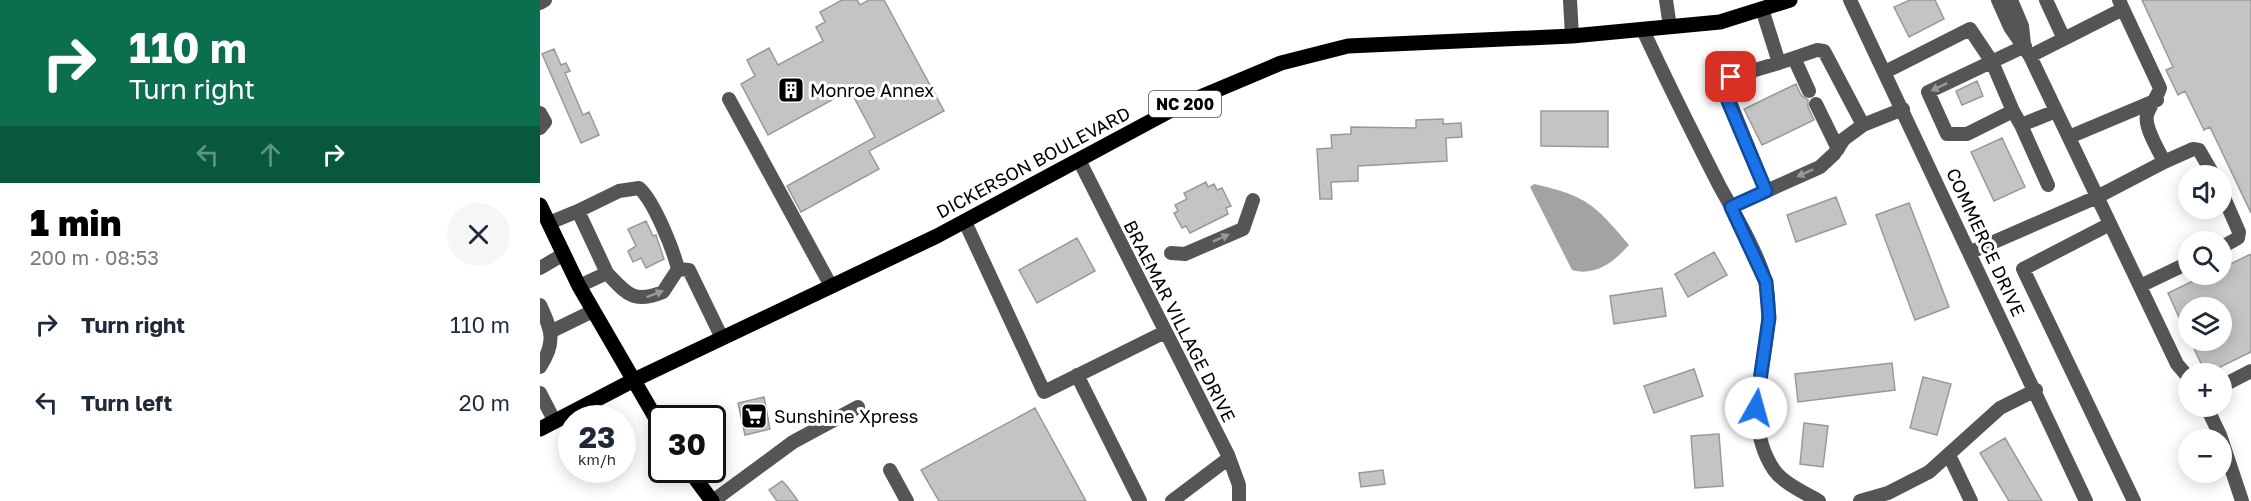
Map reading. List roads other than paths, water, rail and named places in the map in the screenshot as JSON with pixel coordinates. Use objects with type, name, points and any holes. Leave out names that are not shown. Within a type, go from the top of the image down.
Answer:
[{"type":"main road","name":"DICKERSON BOULEVARD","points":[[632,381],[964,222],[1179,106],[1281,63],[1348,46],[1572,36],[1720,22],[1790,0]]},
{"type":"main road","points":[[540,205],[579,286],[648,407]]},
{"type":"main road","name":"NC 200","points":[[540,429],[632,381]]},
{"type":"main road","points":[[699,483],[713,501]]},
{"type":"street","points":[[540,3],[545,0]]},
{"type":"street","points":[[1570,0],[1572,36]]},
{"type":"street","points":[[1666,0],[1670,27]]},
{"type":"street","name":"COMMERCE DRIVE","points":[[1850,0],[1971,252],[2086,501]]},
{"type":"street","points":[[1998,0],[2010,27],[2027,51],[2178,365]]},
{"type":"street","points":[[2011,0],[2022,26],[2027,51]]},
{"type":"street","points":[[2046,0],[2064,39]]},
{"type":"street","points":[[2013,111],[1967,134],[1947,134],[1928,92],[1992,62],[2064,39],[2121,4],[2160,88],[2157,100],[2147,115],[2147,123],[2164,162]]},
{"type":"street","points":[[1762,9],[1779,63]]},
{"type":"street","points":[[1885,72],[1970,29],[1992,62],[2048,185]]},
{"type":"street","points":[[1642,30],[1766,282],[1769,318],[1756,408],[1759,439],[1775,471],[1819,501]]},
{"type":"street","points":[[1772,188],[1724,87],[1731,77],[1817,50],[1824,51],[1863,125]]},
{"type":"street","points":[[1794,58],[1809,91]]},
{"type":"street","points":[[729,99],[831,286]]},
{"type":"street","points":[[2069,138],[2157,100]]},
{"type":"street","points":[[1816,104],[1834,154]]},
{"type":"street","points":[[1731,207],[1820,167],[1834,154],[1844,139],[1863,125],[1902,109]]},
{"type":"street","points":[[2021,125],[2056,111]]},
{"type":"street","points":[[540,113],[545,122],[540,128]]},
{"type":"street","points":[[1971,252],[2097,197],[2193,149],[2199,150],[2208,165]]},
{"type":"street","name":"BRAEMAR VILLAGE DRIVE","points":[[1080,160],[1229,458],[1239,485],[1239,501]]},
{"type":"street","points":[[549,223],[619,191],[639,188],[653,210],[678,269]]},
{"type":"street","points":[[1171,254],[1185,254],[1243,229],[1253,200]]},
{"type":"street","points":[[578,211],[607,273],[626,292],[641,298],[663,292],[678,269]]},
{"type":"street","points":[[2232,216],[2239,232],[2238,238],[2232,241]]},
{"type":"street","points":[[964,222],[1044,392],[1165,332]]},
{"type":"street","points":[[2110,224],[2023,269],[2134,501]]},
{"type":"street","points":[[540,268],[564,254]]},
{"type":"street","points":[[2140,286],[2178,268]]},
{"type":"street","points":[[678,269],[689,270],[722,338]]},
{"type":"street","points":[[579,286],[607,273]]},
{"type":"street","points":[[540,305],[552,331],[548,354],[540,367]]},
{"type":"street","points":[[552,331],[593,311]]},
{"type":"street","points":[[2232,381],[2251,371]]},
{"type":"street","points":[[1077,375],[1140,501]]},
{"type":"street","points":[[1860,501],[1887,493],[1929,472],[2000,408],[2036,390]]},
{"type":"street","points":[[540,393],[555,422]]},
{"type":"street","points":[[713,501],[792,442],[858,406]]},
{"type":"street","points":[[2211,417],[2220,435],[2240,495]]},
{"type":"street","points":[[1949,455],[1971,501]]},
{"type":"street","points":[[1172,501],[1229,458]]},
{"type":"street","points":[[890,470],[907,501]]},
{"type":"street","points":[[2240,495],[2251,482]]},
{"type":"place","name":"Monroe Annex","points":[[791,90]]},
{"type":"place","name":"Sunshine Xpress","points":[[754,416]]}]
